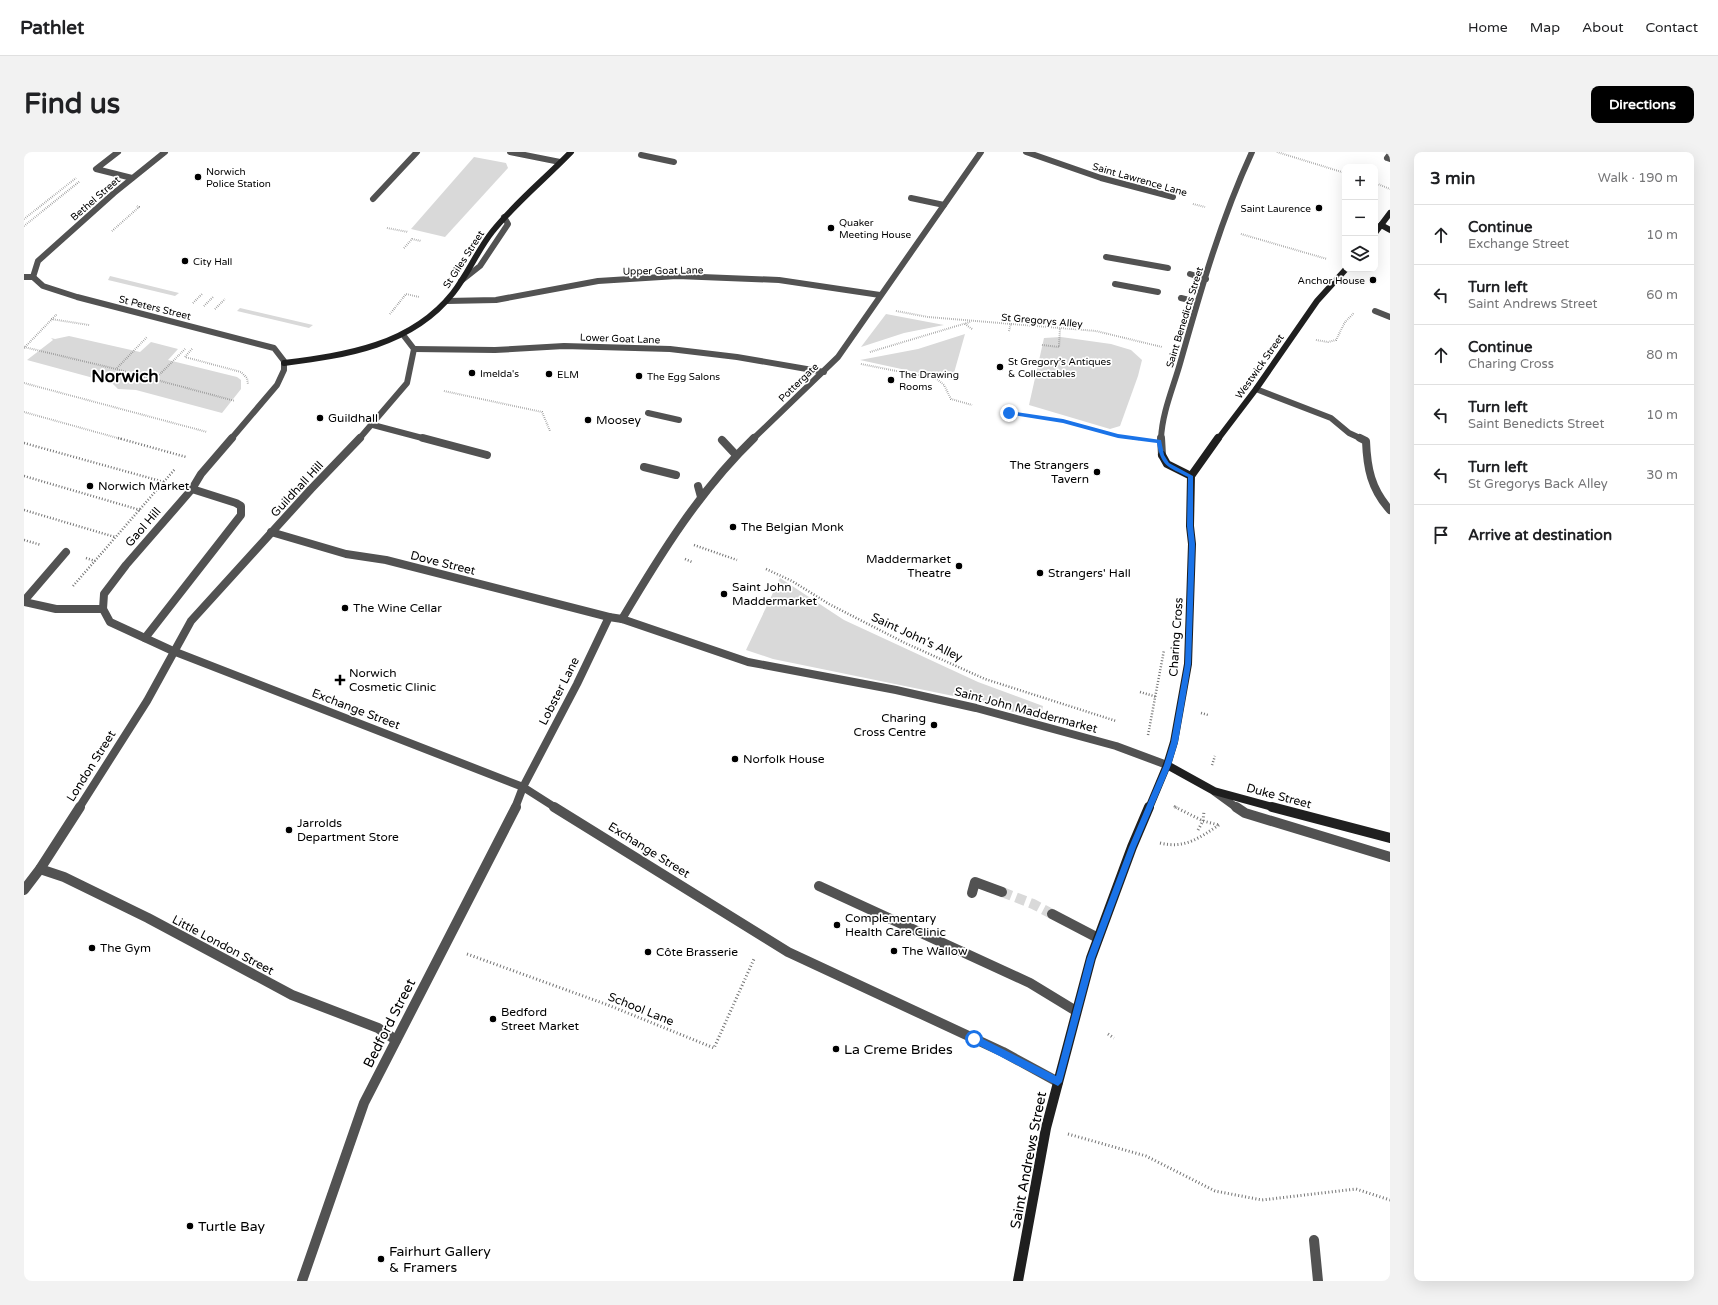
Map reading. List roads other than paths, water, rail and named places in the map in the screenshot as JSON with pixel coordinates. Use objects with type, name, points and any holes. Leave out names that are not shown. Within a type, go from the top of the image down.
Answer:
[{"type":"street","points":[[118,152],[96,169],[132,178]]},
{"type":"street","name":"Bethel Street","points":[[33,276],[38,261],[132,178],[165,152]]},
{"type":"street","points":[[373,199],[417,152]]},
{"type":"street","points":[[510,152],[560,162]]},
{"type":"street","name":"St Giles Street","points":[[284,363],[337,355],[372,347],[404,336],[447,301],[461,281],[485,240],[504,217],[571,152]]},
{"type":"street","name":"Pottergate","points":[[622,619],[673,538],[701,498],[736,455],[838,357],[981,152]]},
{"type":"street","name":"Saint Lawrence Lane","points":[[1026,152],[1101,178],[1173,197]]},
{"type":"street","name":"Saint Benedicts Street","points":[[1191,476],[1167,464],[1162,455],[1159,441],[1165,408],[1184,352],[1197,302],[1206,279],[1226,212],[1252,152]]},
{"type":"street","points":[[1390,154],[1387,158],[1390,159]]},
{"type":"street","points":[[641,155],[674,162]]},
{"type":"street","points":[[911,198],[944,205]]},
{"type":"street","points":[[1378,229],[1390,213]]},
{"type":"street","points":[[461,281],[480,266],[508,224],[504,217]]},
{"type":"street","points":[[1381,225],[1390,230]]},
{"type":"street","points":[[1106,257],[1168,268]]},
{"type":"street","name":"Westwick Street","points":[[1191,476],[1256,390],[1317,301],[1343,272]]},
{"type":"street","points":[[1190,274],[1206,279]]},
{"type":"street","points":[[24,277],[33,276]]},
{"type":"street","name":"St Peters Street","points":[[33,276],[43,286],[78,297],[274,348],[281,353],[284,363]]},
{"type":"street","name":"Upper Goat Lane","points":[[447,301],[489,300],[525,295],[553,288],[608,280],[672,277],[773,280],[846,288],[880,296]]},
{"type":"street","points":[[1115,284],[1158,292]]},
{"type":"street","points":[[1181,298],[1197,302]]},
{"type":"street","points":[[1375,311],[1390,317]]},
{"type":"street","points":[[404,336],[414,349]]},
{"type":"street","name":"Lower Goat Lane","points":[[414,349],[495,350],[564,346],[670,350],[737,357],[824,372]]},
{"type":"street","name":"Guildhall Hill","points":[[173,651],[191,621],[271,532],[373,425],[407,383],[414,349]]},
{"type":"street","name":"Gaol Hill","points":[[103,609],[104,594],[126,565],[192,489],[201,474],[278,385],[286,371],[284,363]]},
{"type":"street","points":[[1256,390],[1331,418],[1349,433],[1366,441],[1367,470],[1376,494],[1390,510]]},
{"type":"street","points":[[648,414],[679,420]]},
{"type":"street","points":[[373,425],[486,455]]},
{"type":"street","points":[[722,440],[736,455]]},
{"type":"street","points":[[644,467],[676,475]]},
{"type":"street","name":"Charing Cross","points":[[1154,796],[1167,765],[1174,742],[1188,664],[1192,544],[1190,526],[1191,476]]},
{"type":"street","points":[[698,486],[701,498]]},
{"type":"street","points":[[145,638],[234,527],[241,515],[241,506],[232,500],[223,500],[192,489]]},
{"type":"street","name":"Dove Street","points":[[271,532],[346,554],[393,562],[609,617]]},
{"type":"street","points":[[66,552],[24,601],[56,609],[103,609],[110,622],[173,651]]},
{"type":"street","points":[[609,617],[622,619]]},
{"type":"street","name":"Lobster Lane","points":[[523,787],[577,684],[609,617]]},
{"type":"street","name":"Saint John Maddermarket","points":[[622,619],[748,662],[896,690],[1066,732],[1124,749],[1167,765]]},
{"type":"street","name":"Exchange Street","points":[[173,651],[523,787],[788,952],[1003,1052],[1058,1082]]},
{"type":"street","name":"London Street","points":[[24,890],[40,869],[147,701],[173,651]]},
{"type":"street","name":"Duke Street","points":[[1167,765],[1214,791],[1390,838]]},
{"type":"street","name":"Bedford Street","points":[[302,1281],[364,1103],[515,808],[523,787]]},
{"type":"street","points":[[1214,791],[1245,813],[1390,857]]},
{"type":"street","name":"Saint Andrews Street","points":[[1018,1281],[1046,1128],[1076,1011],[1098,938],[1154,796]]},
{"type":"street","name":"Little London Street","points":[[40,869],[64,877],[148,918],[292,995],[378,1028],[396,1040]]},
{"type":"street","points":[[972,893],[975,882],[1002,892]]},
{"type":"street","points":[[819,886],[1030,983],[1076,1011]]},
{"type":"street","points":[[1052,914],[1098,938]]},
{"type":"street","points":[[1314,1240],[1318,1281]]},
{"type":"tunnel","points":[[1002,892],[1033,904],[1052,914]]},
{"type":"place","name":"Norwich Police Station","points":[[198,177]]},
{"type":"place","name":"Saint Laurence","points":[[1319,208]]},
{"type":"place","name":"Quaker Meeting House","points":[[831,228]]},
{"type":"place","name":"City Hall","points":[[185,261]]},
{"type":"place","name":"Anchor House","points":[[1373,280]]},
{"type":"place","name":"St Gregory’s Antiques & Collectables","points":[[1000,367]]},
{"type":"place","name":"Imelda's","points":[[472,373]]},
{"type":"place","name":"ELM","points":[[549,374]]},
{"type":"place","name":"The Egg Salons","points":[[639,376]]},
{"type":"place","name":"The Drawing Rooms","points":[[891,380]]},
{"type":"place","name":"Guildhall","points":[[320,418]]},
{"type":"place","name":"Moosey","points":[[588,420]]},
{"type":"place","name":"The Strangers Tavern","points":[[1097,472]]},
{"type":"place","name":"Norwich Market","points":[[90,486]]},
{"type":"place","name":"The Belgian Monk","points":[[733,527]]},
{"type":"place","name":"Maddermarket Theatre","points":[[959,566]]},
{"type":"place","name":"Strangers' Hall","points":[[1040,573]]},
{"type":"place","name":"Saint John Maddermarket","points":[[724,594]]},
{"type":"place","name":"The Wine Cellar","points":[[345,608]]},
{"type":"place","name":"Norwich Cosmetic Clinic","points":[[340,680]]},
{"type":"place","name":"Charing Cross Centre","points":[[934,725]]},
{"type":"place","name":"Norfolk House","points":[[735,759]]},
{"type":"place","name":"Jarrolds Department Store","points":[[289,830]]},
{"type":"place","name":"Complementary Health Care Clinic","points":[[837,925]]},
{"type":"place","name":"The Gym","points":[[92,948]]},
{"type":"place","name":"The Wallow","points":[[894,951]]},
{"type":"place","name":"Côte Brasserie","points":[[648,952]]},
{"type":"place","name":"Bedford Street Market","points":[[493,1019]]},
{"type":"place","name":"La Creme Brides","points":[[836,1049]]},
{"type":"place","name":"Turtle Bay","points":[[190,1226]]},
{"type":"place","name":"Fairhurt Gallery & Framers","points":[[381,1259]]},
{"type":"district","name":"Norwich","points":[[125,376]]}]
